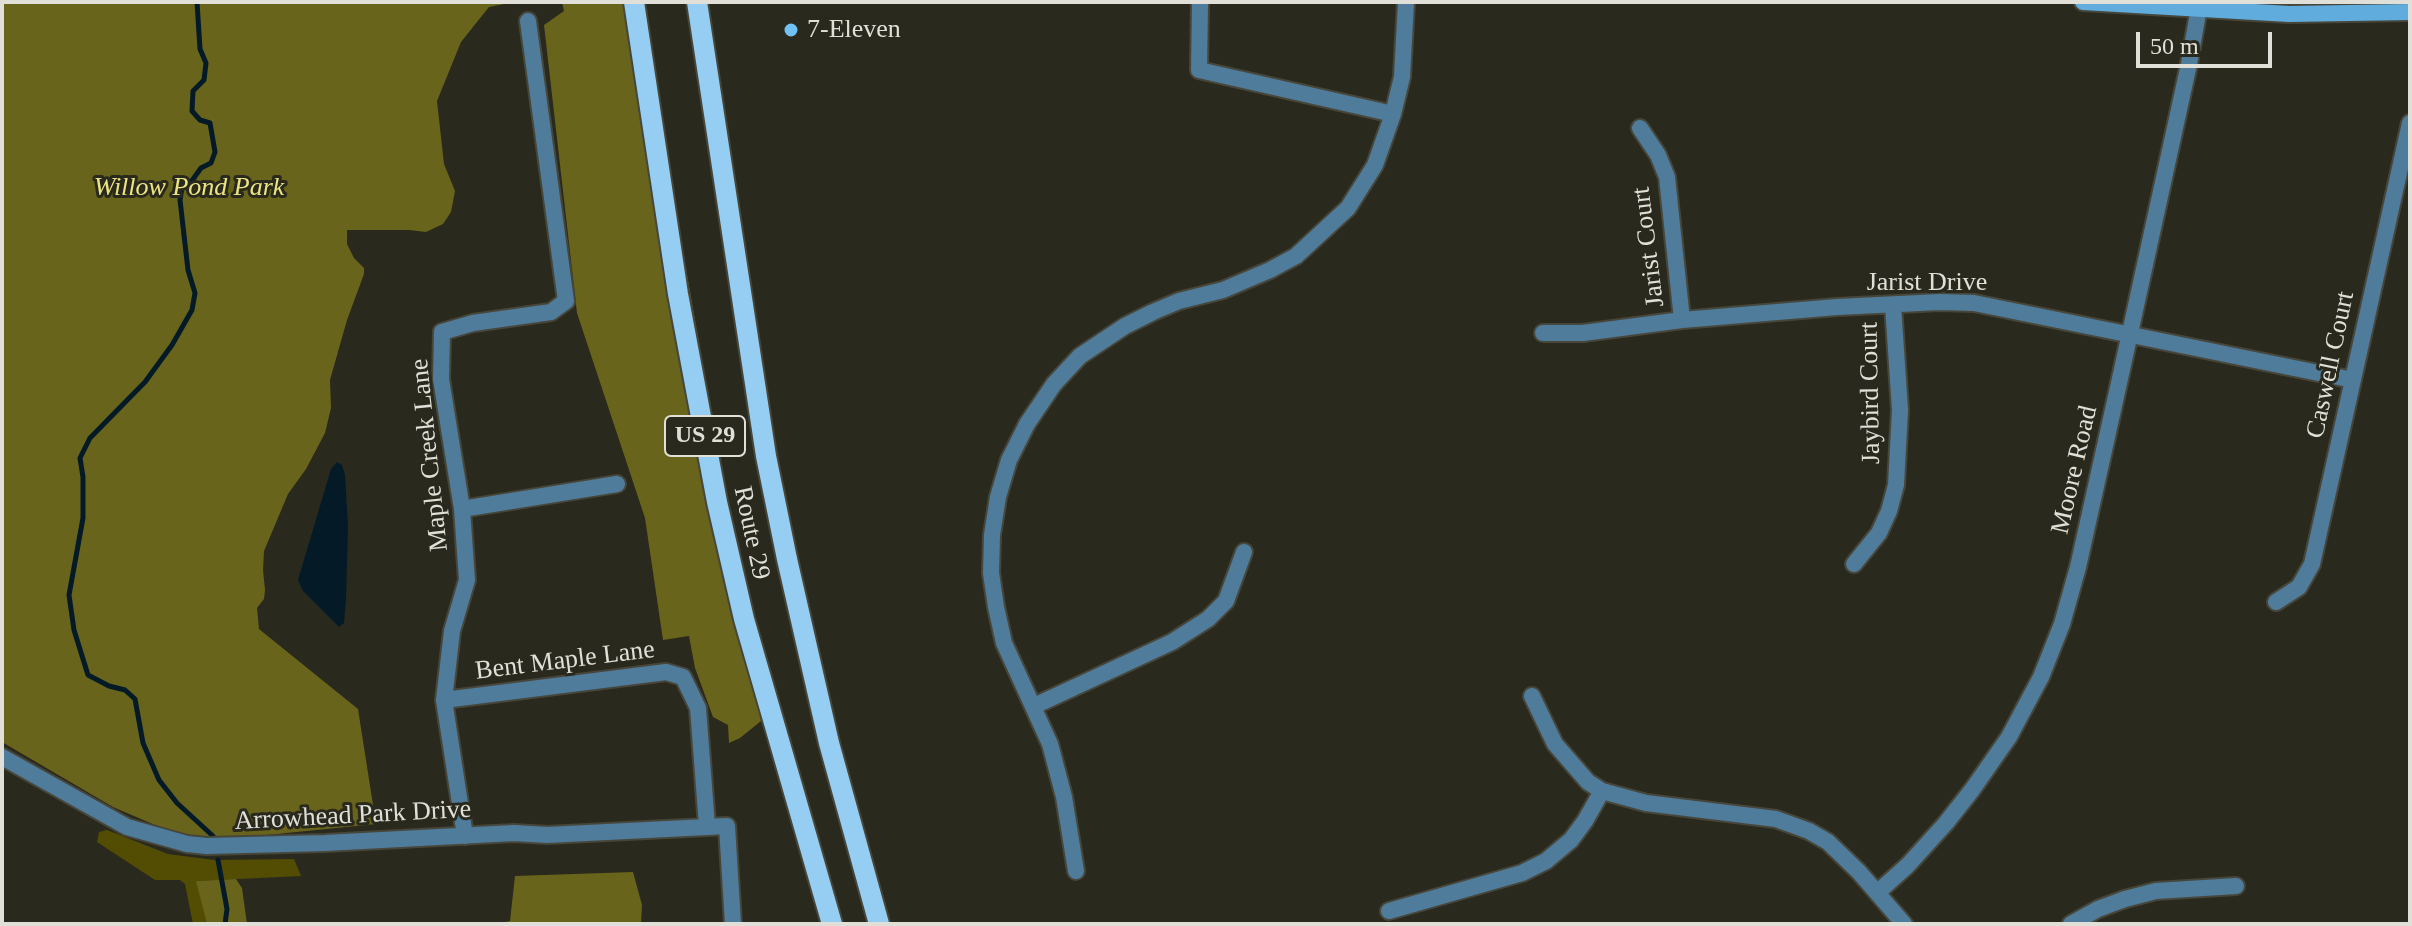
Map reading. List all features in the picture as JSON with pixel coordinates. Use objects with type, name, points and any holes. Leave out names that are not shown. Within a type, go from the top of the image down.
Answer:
[{"type":"main road","name":"Route 29","points":[[634,2],[678,294],[717,502],[744,619],[832,924]]},
{"type":"main road","name":"Route 29","points":[[697,2],[766,456],[829,743],[879,924]]},
{"type":"main road","points":[[2083,2],[2199,6],[2289,14],[2410,12]]},
{"type":"street","points":[[1076,871],[1064,797],[1050,744],[1004,643],[991,573],[992,535],[998,497],[1009,460],[1027,424],[1054,384],[1080,356],[1125,326],[1179,301],[1258,277],[1296,256],[1348,208],[1375,165],[1393,114],[1402,77],[1406,2]]},
{"type":"street","points":[[1200,3],[1199,70],[1393,114]]},
{"type":"street","name":"Moore Road","points":[[1877,893],[1908,865],[1972,790],[2009,737],[2041,677],[2062,624],[2078,567],[2199,6]]},
{"type":"street","name":"Maple Creek Lane","points":[[465,836],[444,700],[452,631],[467,580],[462,509],[441,379],[442,332],[473,323],[551,312],[566,301],[528,21]]},
{"type":"street","name":"Caswell Court","points":[[2276,602],[2299,587],[2312,564],[2410,123]]},
{"type":"street","name":"Jarist Court","points":[[1640,128],[1658,155],[1667,177],[1682,320]]},
{"type":"street","name":"Jarist Drive","points":[[1543,333],[1583,333],[1682,320],[1893,305],[1974,303],[2353,380]]},
{"type":"street","name":"Jaybird Court","points":[[1854,564],[1879,533],[1896,485],[1900,410],[1893,305]]},
{"type":"street","points":[[462,509],[617,484]]},
{"type":"street","points":[[1034,706],[1172,642],[1208,619],[1226,601],[1244,552]]},
{"type":"street","name":"Bent Maple Lane","points":[[444,700],[666,672],[683,677],[698,708],[707,826]]},
{"type":"street","points":[[1532,696],[1555,744],[1588,782],[1602,791],[1646,803],[1792,823],[1828,842],[1904,924]]},
{"type":"street","name":"Arrowhead Park Drive","points":[[2,757],[127,827],[187,844],[234,846],[727,826],[733,924]]},
{"type":"street","points":[[1389,911],[1522,873],[1546,861],[1578,831],[1602,791]]},
{"type":"street","points":[[2071,924],[2098,909],[2156,891],[2236,886]]},
{"type":"shaded area","points":[[107,830],[168,854],[214,860],[294,859],[301,876],[197,881],[207,924],[193,924],[185,884],[180,880],[155,880],[97,842],[99,832]]},
{"type":"green space","name":"Willow Pond Park","points":[[2,2],[514,2],[489,7],[461,42],[437,101],[444,164],[455,191],[451,212],[443,224],[426,232],[347,230],[347,244],[364,268],[364,274],[330,380],[331,408],[325,433],[306,469],[288,494],[264,551],[265,590],[264,599],[257,608],[259,629],[358,709],[376,824],[237,838],[191,836],[169,831],[113,807],[2,742]]},
{"type":"green space","points":[[562,2],[632,2],[647,48],[747,614],[760,705],[761,721],[729,743],[728,725],[713,717],[695,668],[689,636],[663,640],[645,518],[577,313],[544,25],[564,11]]},
{"type":"green space","points":[[633,872],[642,905],[641,924],[496,924],[510,921],[515,876]]},
{"type":"green space","points":[[236,879],[242,888],[247,924],[207,924],[196,881]]},
{"type":"water","points":[[337,462],[342,465],[345,475],[348,526],[344,623],[339,627],[303,591],[298,580],[331,469]]},
{"type":"waterway","points":[[197,2],[200,49],[206,63],[204,80],[193,91],[192,111],[200,120],[210,123],[215,152],[211,163],[201,168],[191,182],[182,187],[180,200],[188,270],[195,293],[192,310],[145,382],[90,438],[80,458],[83,518],[69,595],[74,630],[88,675],[125,690],[135,699],[143,743],[159,780],[177,803],[213,836]]},
{"type":"waterway","points":[[218,860],[227,909],[225,924]]},
{"type":"place","name":"7-Eleven","points":[[791,30]]}]
